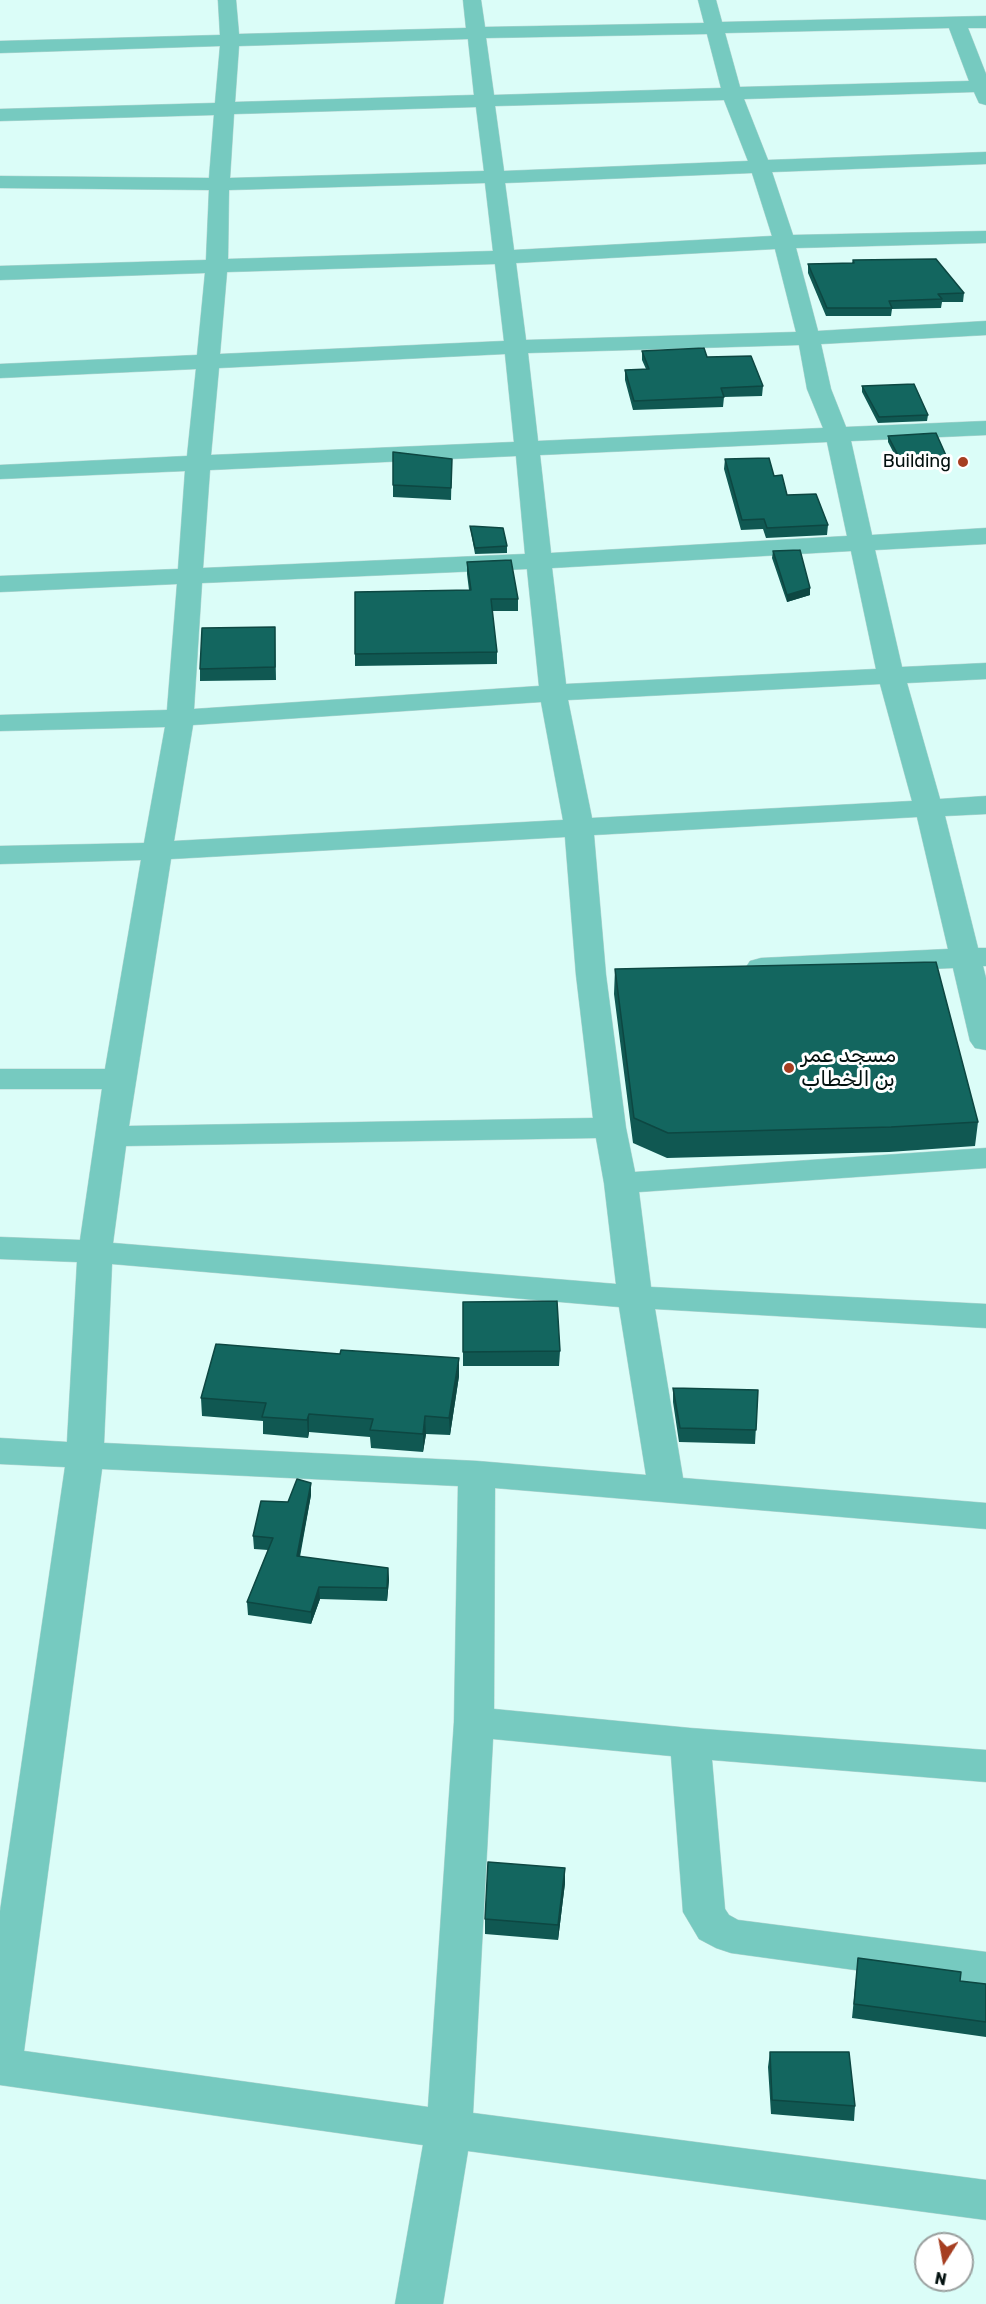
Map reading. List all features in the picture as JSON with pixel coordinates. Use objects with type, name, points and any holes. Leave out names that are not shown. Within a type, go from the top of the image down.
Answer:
[{"type":"street","points":[[227,0],[230,40],[219,184],[217,265],[198,463],[180,718],[119,1079],[95,1252],[85,1455],[0,2066],[449,2129],[986,2200]]},
{"type":"street","points":[[472,0],[516,348],[537,561],[553,693],[579,827],[603,974],[610,1128],[621,1183],[635,1297],[667,1491]]},
{"type":"street","points":[[707,0],[732,94],[760,166],[784,242],[809,338],[819,389],[837,434],[891,676],[975,957],[986,1041]]},
{"type":"street","points":[[0,47],[715,27],[856,16],[986,22]]},
{"type":"street","points":[[0,115],[485,100],[984,90],[956,22]]},
{"type":"street","points":[[0,182],[219,184],[495,177],[986,158]]},
{"type":"street","points":[[0,273],[503,257],[784,242],[986,237]]},
{"type":"street","points":[[0,371],[516,348],[809,338],[986,328]]},
{"type":"street","points":[[0,472],[986,428]]},
{"type":"street","points":[[0,584],[537,561],[986,536]]},
{"type":"street","points":[[0,723],[180,718],[553,693],[986,671]]},
{"type":"street","points":[[0,855],[157,851],[986,805]]},
{"type":"street","points":[[731,968],[975,957]]},
{"type":"street","points":[[0,1080],[119,1079]]},
{"type":"street","points":[[112,1136],[610,1128]]},
{"type":"street","points":[[621,1183],[986,1158]]},
{"type":"street","points":[[0,1248],[95,1252],[635,1297],[986,1316]]},
{"type":"street","points":[[0,1451],[477,1474],[986,1516]]},
{"type":"street","points":[[419,2304],[449,2129],[474,1722],[477,1474]]},
{"type":"street","points":[[474,1722],[690,1743],[986,1766]]},
{"type":"street","points":[[690,1743],[704,1912],[714,1927],[732,1936],[986,1970]]},
{"type":"building","points":[[936,259],[964,293],[938,294],[942,299],[889,301],[892,308],[827,308],[808,264],[854,263],[853,260]]},
{"type":"building","points":[[704,348],[707,357],[751,356],[763,386],[721,388],[724,397],[634,401],[625,370],[649,369],[642,351]]},
{"type":"building","points":[[914,384],[928,415],[879,417],[862,386]]},
{"type":"building","points":[[936,433],[948,460],[901,461],[888,436]]},
{"type":"building","points":[[393,452],[452,459],[451,488],[393,485]]},
{"type":"building","points":[[769,458],[774,476],[782,475],[787,495],[816,494],[828,525],[767,528],[764,519],[742,520],[725,459]]},
{"type":"building","points":[[470,526],[503,528],[507,546],[475,548]]},
{"type":"building","points":[[800,550],[810,588],[787,595],[773,551]]},
{"type":"building","points":[[511,560],[518,599],[491,599],[497,652],[355,654],[355,592],[471,590],[467,562]]},
{"type":"building","points":[[275,627],[275,667],[200,669],[202,628]]},
{"type":"building","name":"مسجد عمر بن الخطاب","points":[[936,962],[978,1122],[891,1127],[668,1133],[634,1118],[615,969]]},
{"type":"building","points":[[557,1301],[560,1351],[463,1352],[463,1302]]},
{"type":"building","points":[[216,1344],[340,1354],[341,1350],[459,1358],[449,1418],[425,1416],[423,1434],[370,1430],[373,1419],[309,1414],[307,1420],[262,1417],[266,1403],[201,1398]]},
{"type":"building","points":[[673,1388],[758,1390],[756,1430],[680,1428]]},
{"type":"building","points":[[297,1479],[311,1483],[297,1556],[388,1568],[387,1588],[319,1587],[311,1612],[247,1602],[273,1538],[253,1536],[261,1501],[288,1502]]},
{"type":"building","points":[[488,1862],[565,1868],[558,1925],[485,1919]]},
{"type":"building","points":[[858,1958],[961,1972],[960,1981],[986,1984],[986,2022],[854,2004]]},
{"type":"building","points":[[770,2052],[849,2052],[855,2106],[772,2100]]},
{"type":"place","name":"Building","points":[[963,462]]},
{"type":"place","name":"مسجد عمر بن الخطاب","points":[[789,1068]]}]
